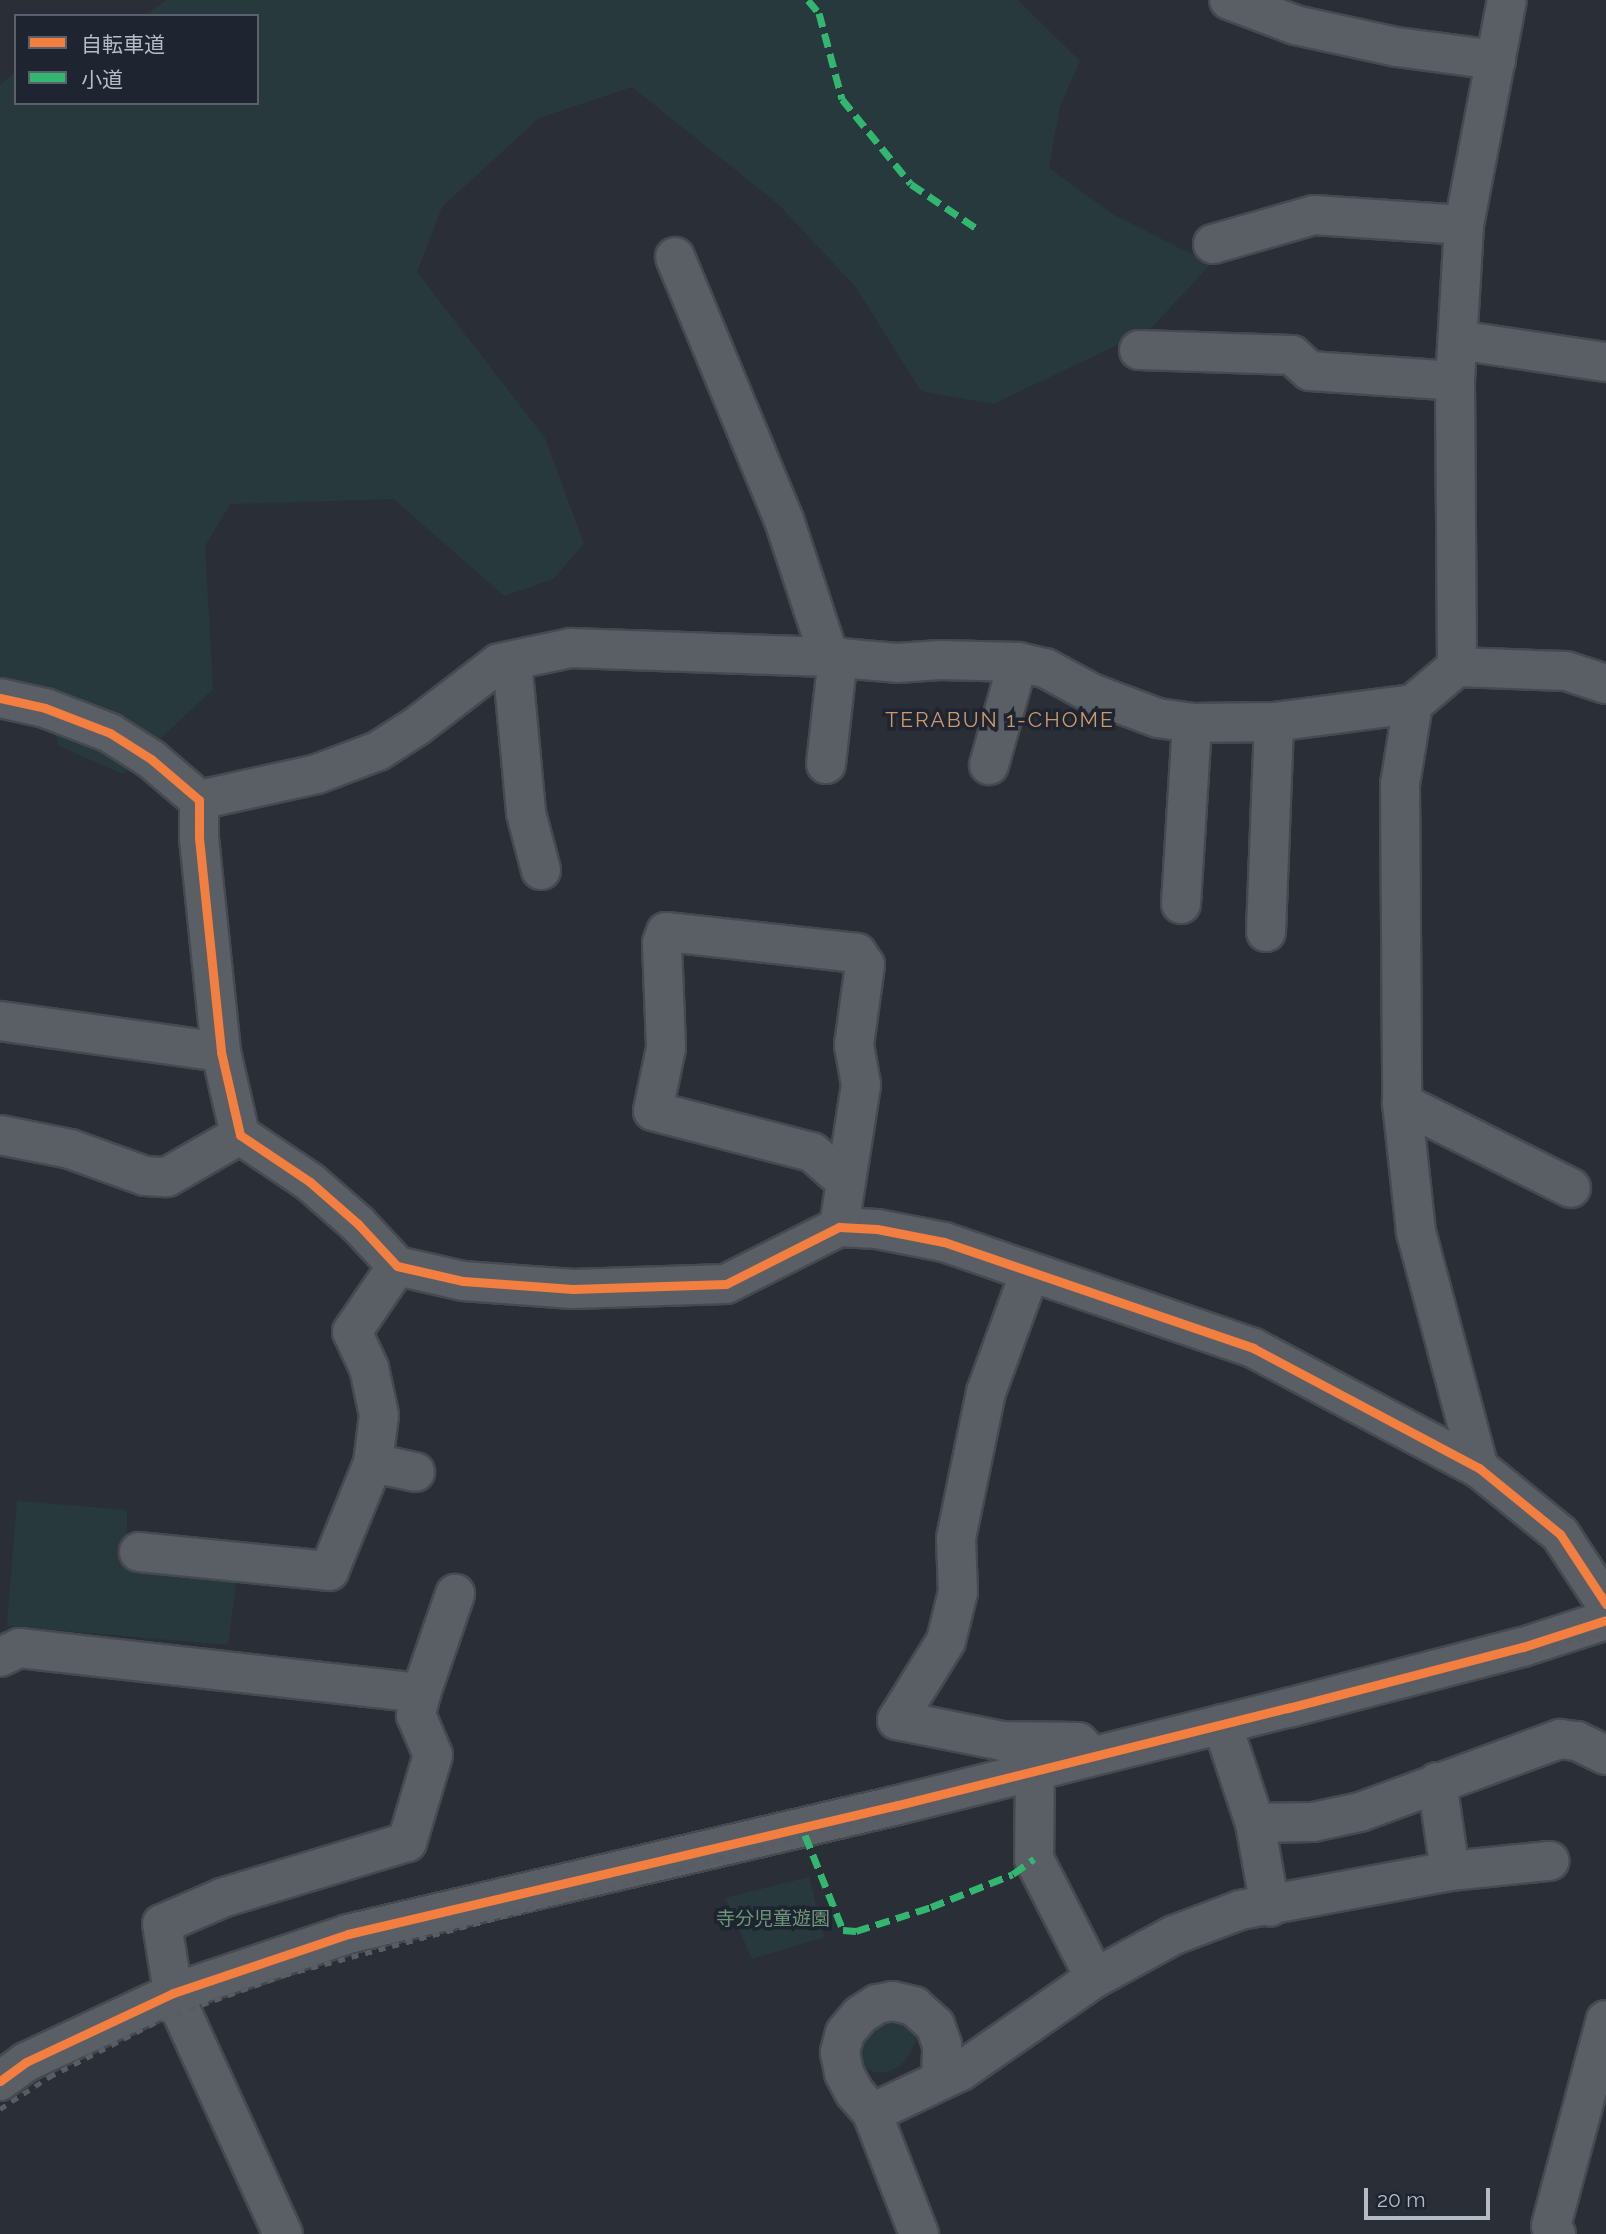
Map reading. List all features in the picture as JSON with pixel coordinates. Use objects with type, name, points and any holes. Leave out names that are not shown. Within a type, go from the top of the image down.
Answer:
[{"type":"street","points":[[1229,0],[1299,13],[1398,47],[1496,60]]},
{"type":"street","points":[[1457,667],[1455,381],[1464,225],[1507,0]]},
{"type":"street","points":[[1213,244],[1314,215],[1464,225]]},
{"type":"street","points":[[675,257],[784,520],[833,657],[826,764]]},
{"type":"street","points":[[1458,341],[1606,362]]},
{"type":"street","points":[[1139,350],[1292,355],[1310,371],[1455,381]]},
{"type":"street","points":[[199,800],[317,774],[378,751],[417,726],[499,663],[571,648],[833,657],[897,663],[940,660],[1017,662],[1045,668],[1090,693],[1158,718],[1192,723],[1275,722],[1413,704],[1457,667],[1566,671],[1606,684]]},
{"type":"street","points":[[512,660],[526,813],[541,870]]},
{"type":"street","points":[[989,765],[1017,662]]},
{"type":"street","points":[[0,698],[45,708],[110,733],[151,758],[199,800],[199,838],[221,1052],[240,1135],[310,1182],[358,1224],[397,1266],[463,1281],[573,1289],[726,1284],[839,1227],[877,1228],[944,1242],[1253,1348],[1479,1468],[1560,1534],[1606,1604]]},
{"type":"street","points":[[1413,704],[1399,784],[1402,1103],[1416,1232],[1479,1468]]},
{"type":"street","points":[[1266,932],[1275,722]]},
{"type":"street","points":[[1181,904],[1192,723]]},
{"type":"street","points":[[839,1227],[846,1182],[861,1085],[854,1045],[865,965],[857,953],[666,932],[662,943],[666,1048],[653,1111],[812,1152],[846,1182]]},
{"type":"street","points":[[0,1021],[221,1052]]},
{"type":"street","points":[[1402,1103],[1571,1188]]},
{"type":"street","points":[[0,1135],[70,1149],[145,1176],[167,1177],[240,1135]]},
{"type":"street","points":[[139,1552],[329,1571],[373,1463],[379,1415],[369,1368],[352,1332],[397,1266]]},
{"type":"street","points":[[1030,1272],[986,1392],[956,1538],[958,1592],[946,1641],[897,1720],[1002,1741],[1078,1742],[1092,1756]]},
{"type":"street","points":[[373,1463],[415,1472]]},
{"type":"street","points":[[283,2234],[173,1993],[162,1924],[222,1898],[407,1842],[433,1755],[416,1715],[455,1594]]},
{"type":"street","points":[[0,2081],[26,2062],[173,1993],[348,1934],[1222,1724],[1510,1651],[1606,1620]]},
{"type":"street","points":[[0,1657],[19,1648],[421,1693]]},
{"type":"street","points":[[1222,1724],[1255,1822],[1270,1907]]},
{"type":"street","points":[[1255,1822],[1313,1822],[1360,1811],[1560,1739],[1577,1741],[1606,1755]]},
{"type":"street","points":[[1035,1770],[1034,1859],[1096,1978]]},
{"type":"street","points":[[1437,1782],[1450,1871]]},
{"type":"street","points":[[872,2113],[961,2071],[1096,1978],[1174,1935],[1240,1910],[1270,1907],[1450,1871],[1549,1861]]},
{"type":"street","points":[[919,2234],[872,2113],[854,2092],[844,2073],[840,2052],[845,2033],[860,2015],[877,2004],[893,2001],[914,2006],[935,2025],[942,2045],[940,2080]]},
{"type":"street","points":[[1556,2234],[1552,2226],[1606,2020]]},
{"type":"green space","points":[[166,0],[1018,0],[1080,61],[1060,106],[1049,168],[1114,215],[1211,264],[1149,330],[993,404],[921,391],[855,286],[778,204],[632,87],[539,118],[442,207],[417,272],[545,438],[584,544],[553,579],[504,596],[394,499],[230,504],[205,546],[213,689],[123,774],[59,746],[45,697],[0,686],[0,85],[14,74],[14,105],[259,105],[259,14],[147,14]]},
{"type":"green space","points":[[17,1501],[127,1510],[127,1560],[237,1575],[228,1645],[7,1626]]},
{"type":"green space","name":"寺分児童遊園","points":[[809,1877],[824,1937],[752,1959],[725,1898]]},
{"type":"green space","points":[[885,2021],[909,2026],[916,2033],[917,2040],[906,2060],[898,2067],[888,2072],[873,2072],[855,2059],[861,2035]]},
{"type":"railway","points":[[0,2109],[49,2077],[162,2019],[284,1975],[805,1835],[1606,1632]]},
{"type":"marked path","points":[[808,0],[819,13],[842,99],[911,184],[979,230]]},
{"type":"marked path","points":[[805,1835],[843,1930],[856,1931],[931,1907],[1013,1874],[1034,1859]]},
{"type":"cycle path","points":[[0,698],[45,708],[110,733],[151,759],[199,800],[199,838],[221,1052],[240,1135],[310,1182],[358,1224],[397,1266],[463,1281],[573,1289],[726,1284],[839,1227],[877,1229],[944,1242],[1253,1348],[1479,1468],[1560,1534],[1606,1604]]},
{"type":"cycle path","points":[[0,2081],[26,2062],[173,1993],[348,1934],[898,1805],[1288,1708],[1523,1647],[1606,1620]]},
{"type":"district","name":"TERABUN 1-CHOME","points":[[1000,720]]}]
